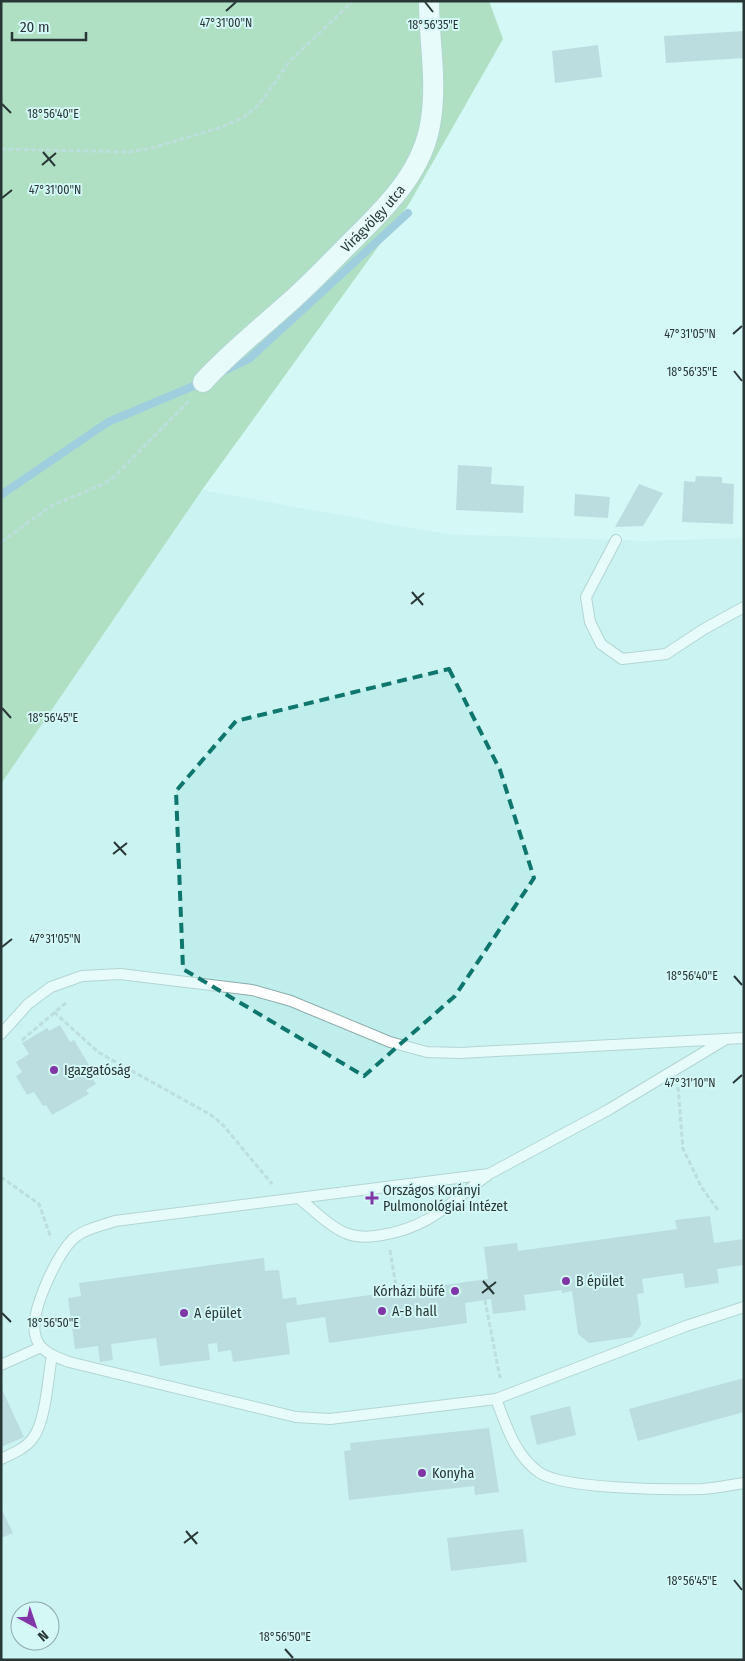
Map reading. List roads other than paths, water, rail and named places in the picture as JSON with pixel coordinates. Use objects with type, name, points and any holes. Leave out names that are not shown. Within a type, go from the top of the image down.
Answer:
[{"type":"street","name":"Virágvölgy utca","points":[[203,382],[226,358],[294,298],[379,215],[406,182],[421,156],[431,120],[434,66],[429,1]]},
{"type":"lane","points":[[616,540],[586,597],[590,622],[601,644],[622,659],[666,654],[704,629],[744,607]]},
{"type":"lane","points":[[1,1034],[28,1004],[51,987],[82,976],[120,974],[252,990],[291,1001],[390,1042],[428,1052],[460,1053],[744,1038]]},
{"type":"lane","points":[[301,1200],[328,1222],[348,1234],[368,1237],[406,1231],[424,1223],[489,1174],[608,1110],[726,1039]]},
{"type":"lane","points":[[489,1174],[301,1200],[115,1222],[92,1228],[74,1238],[59,1259],[35,1319],[35,1335],[41,1347],[52,1355],[296,1417],[330,1419],[500,1397],[686,1326],[744,1308]]},
{"type":"lane","points":[[1,1365],[41,1347]]},
{"type":"lane","points":[[1,1459],[16,1452],[33,1438],[40,1422],[52,1355]]},
{"type":"lane","points":[[500,1397],[512,1437],[528,1462],[541,1473],[557,1480],[598,1486],[703,1489],[744,1483]]},
{"type":"waterway","points":[[222,372],[249,359],[408,213]]},
{"type":"waterway","points":[[1,495],[108,422],[203,382]]},
{"type":"place","name":"Igazgatóság","points":[[54,1070]]},
{"type":"place","name":"Országos Korányi Pulmonológiai Intézet","points":[[372,1198]]},
{"type":"place","name":"B épület","points":[[566,1281]]},
{"type":"place","name":"Kórházi büfé","points":[[455,1291]]},
{"type":"place","name":"A-B hall","points":[[382,1311]]},
{"type":"place","name":"A épület","points":[[184,1313]]},
{"type":"place","name":"Konyha","points":[[422,1473]]}]
